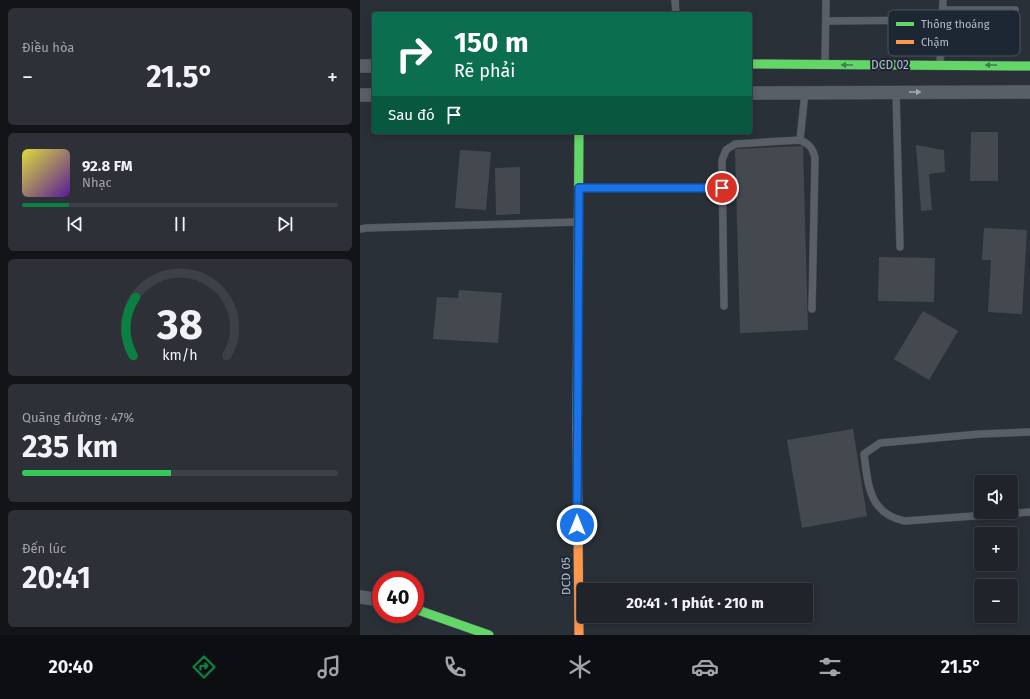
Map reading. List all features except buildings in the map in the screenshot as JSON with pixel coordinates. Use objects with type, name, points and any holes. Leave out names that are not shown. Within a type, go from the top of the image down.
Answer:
[{"type":"street","name":"DCD 02","points":[[752,64],[1030,66]]},
{"type":"street","points":[[360,66],[372,66]]},
{"type":"street","points":[[752,92],[1030,92]]},
{"type":"street","points":[[360,95],[372,95]]},
{"type":"street","name":"DCD 05","points":[[579,134],[577,525],[579,635]]},
{"type":"street","points":[[360,597],[372,599]]},
{"type":"street","points":[[424,612],[489,635]]},
{"type":"lane","points":[[675,0],[676,12]]},
{"type":"lane","points":[[825,65],[826,0]]},
{"type":"lane","points":[[943,0],[943,10],[1015,10]]},
{"type":"lane","points":[[826,21],[888,20]]},
{"type":"lane","points":[[940,56],[940,65]]},
{"type":"lane","points":[[800,140],[805,92]]},
{"type":"lane","points":[[896,92],[900,247]]},
{"type":"lane","points":[[724,306],[722,160],[726,150],[735,144],[800,140],[808,143],[814,150],[815,158],[812,309]]},
{"type":"lane","points":[[579,188],[722,188]]},
{"type":"lane","points":[[360,229],[579,222]]},
{"type":"lane","points":[[1030,432],[980,434],[880,443],[864,454],[868,488],[880,510],[891,519],[905,521],[1030,512]]},
{"type":"traffic: fast","points":[[752,64],[1030,66]]},
{"type":"traffic: fast","points":[[577,428],[579,134]]},
{"type":"traffic: fast","points":[[424,612],[489,635]]},
{"type":"traffic: slow","points":[[577,428],[579,635]]},
{"type":"route","points":[[577,525],[579,188],[722,188]]}]
